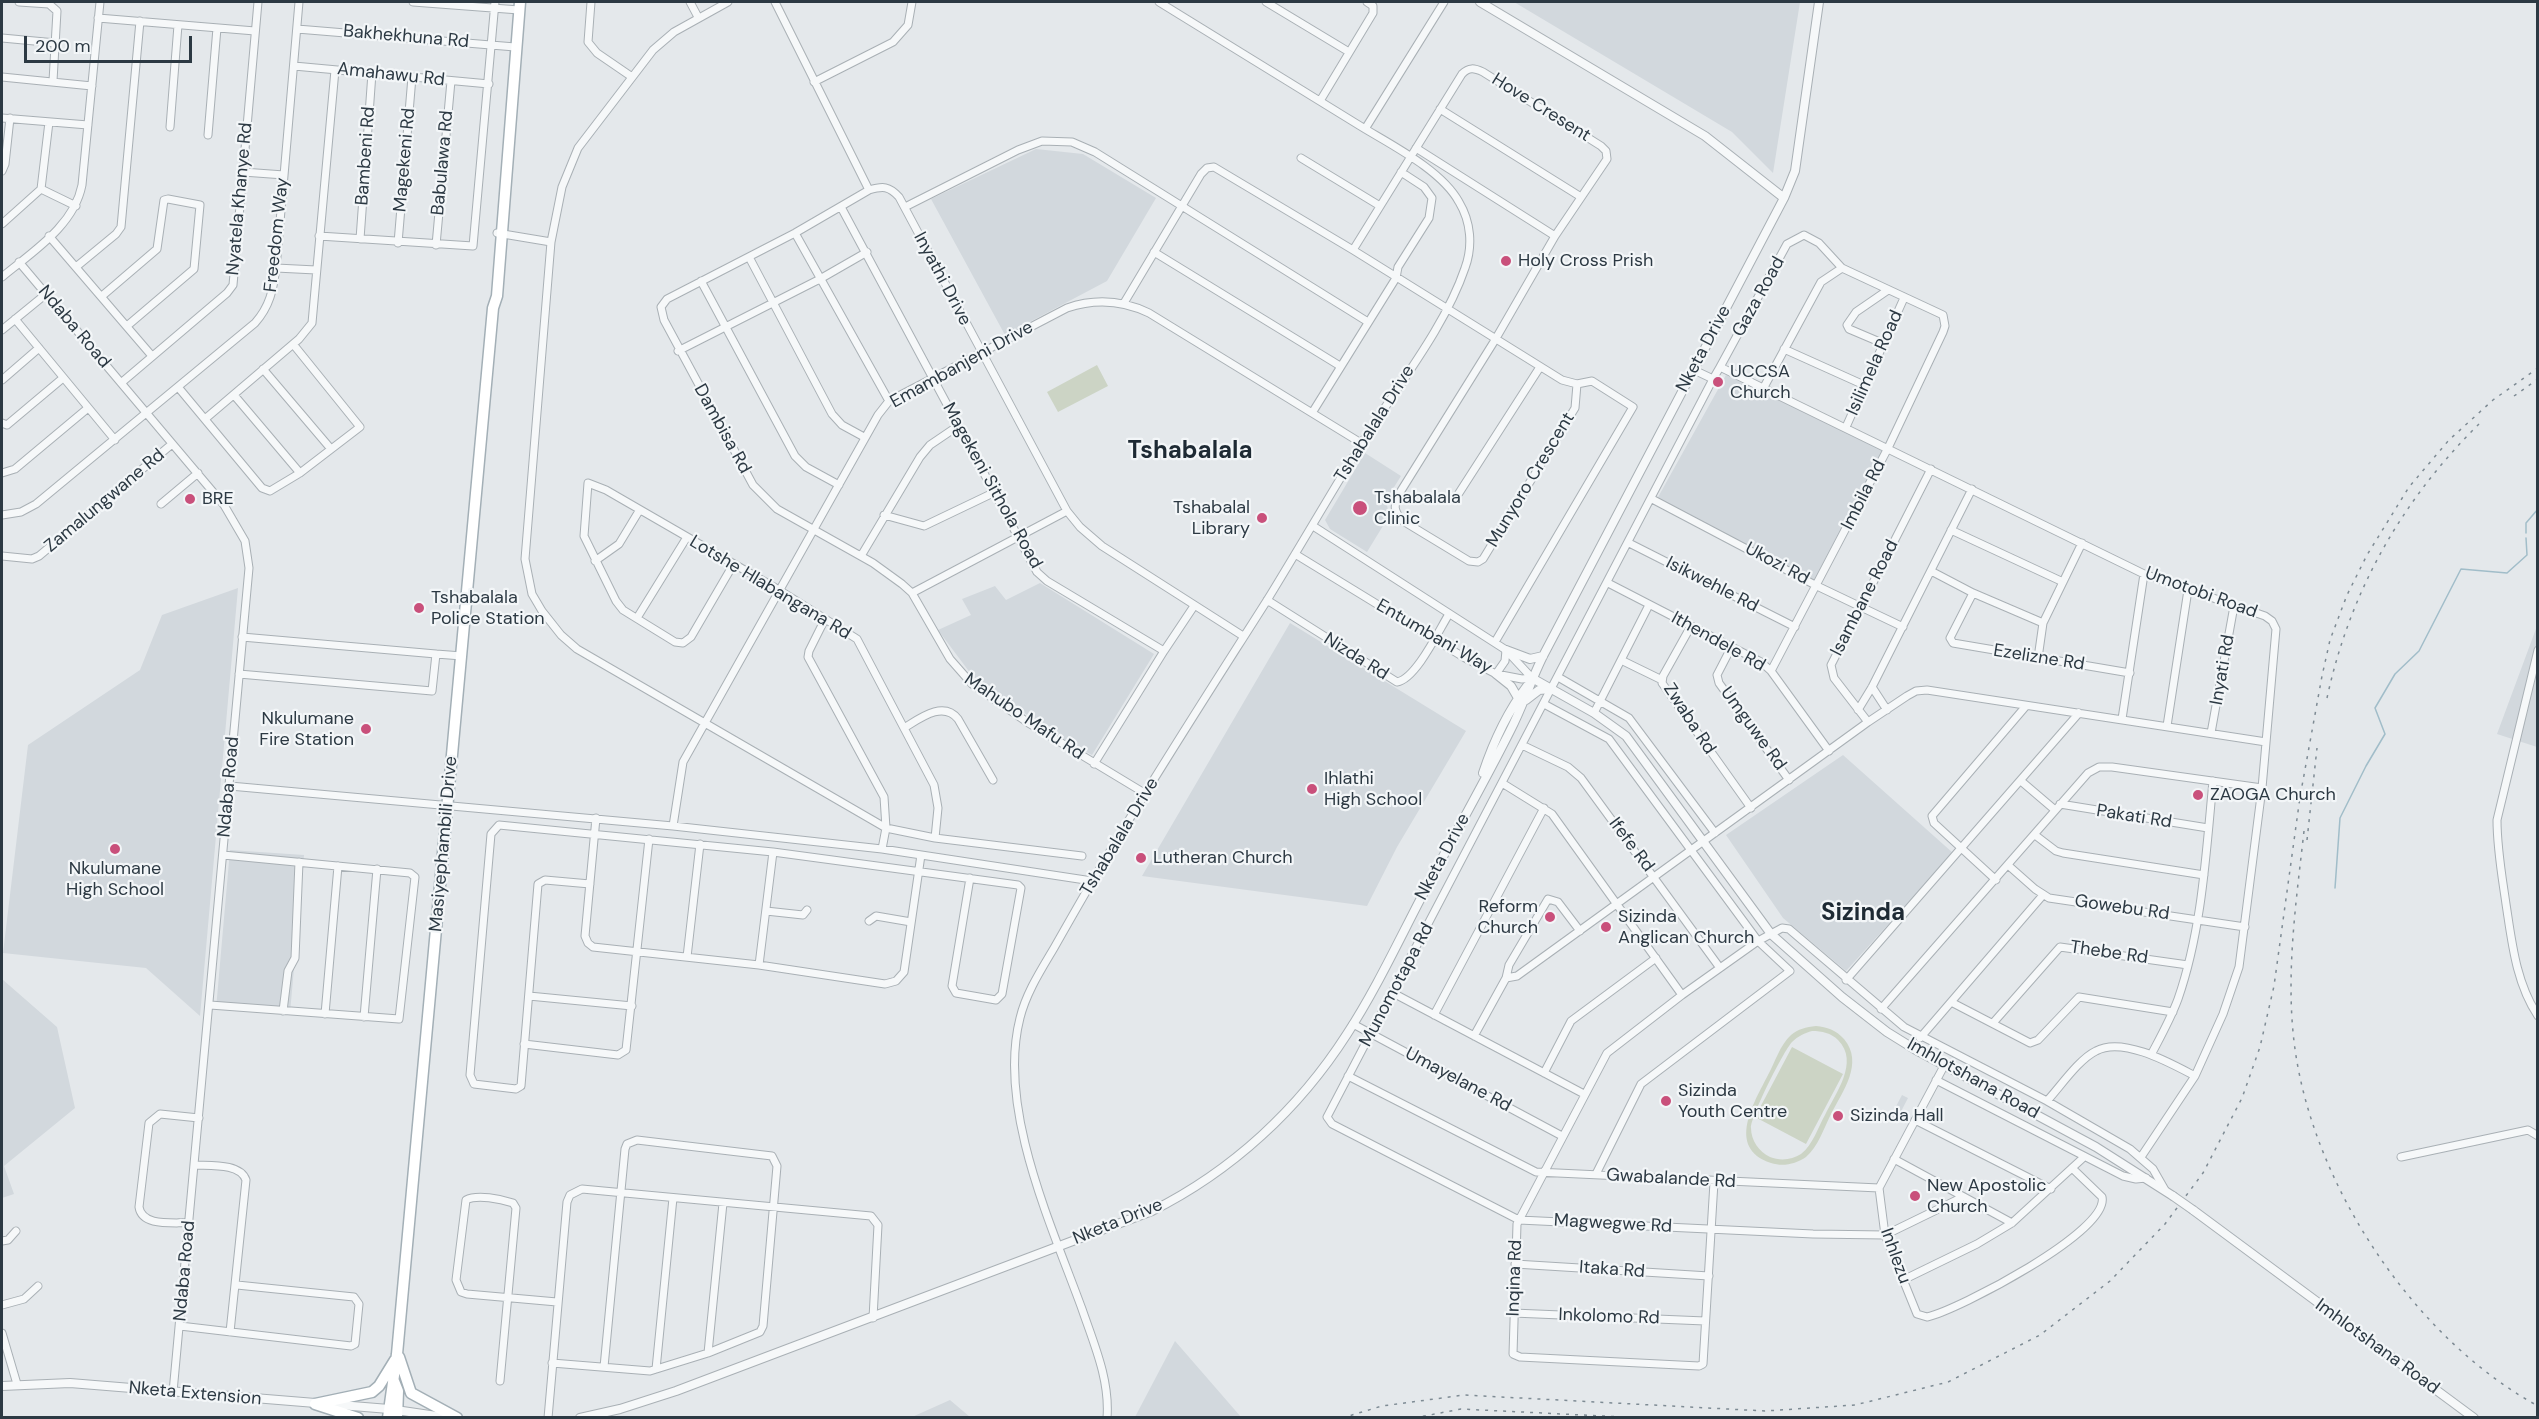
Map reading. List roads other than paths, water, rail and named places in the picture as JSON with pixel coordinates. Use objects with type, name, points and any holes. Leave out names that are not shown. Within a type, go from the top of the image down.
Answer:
[{"type":"main road","name":"Masiyephambili Drive","points":[[393,1413],[394,1380],[493,308],[491,296],[500,233],[501,180],[506,170],[519,6]]},
{"type":"main road","points":[[315,1404],[372,1392],[379,1386],[398,1354]]},
{"type":"main road","points":[[398,1354],[411,1393],[457,1418]]},
{"type":"main road","points":[[315,1404],[358,1418]]},
{"type":"street","points":[[20,2],[49,4],[55,8],[58,15],[53,81]]},
{"type":"street","points":[[2,277],[50,236],[75,206],[82,185],[100,2]]},
{"type":"street","name":"Nyatela Khanye Rd","points":[[121,382],[227,293],[233,285],[258,2]]},
{"type":"street","name":"Freedom Way","points":[[2,515],[28,509],[115,440],[260,317],[271,297],[276,268],[300,2]]},
{"type":"street","points":[[413,2],[519,6]]},
{"type":"street","points":[[591,2],[588,42],[590,46],[632,77]]},
{"type":"street","points":[[690,2],[698,17]]},
{"type":"street","points":[[728,2],[698,17],[664,39],[589,133],[572,160],[562,187],[551,242],[525,559],[530,586],[542,611],[564,639],[705,725],[886,828],[935,838],[1082,856]]},
{"type":"street","points":[[776,2],[869,190],[795,233],[701,281],[795,456],[806,467],[839,485]]},
{"type":"street","points":[[814,82],[893,42],[908,25],[912,2]]},
{"type":"street","name":"Tshabalala Drive","points":[[1107,1418],[1107,1393],[1100,1360],[1020,1127],[1015,1083],[1020,1016],[1030,991],[1092,881],[1361,444],[1448,309],[1470,252],[1469,225],[1458,199],[1449,187],[1365,129],[1159,2]]},
{"type":"street","points":[[1266,2],[1349,52]]},
{"type":"street","points":[[1320,101],[1373,13],[1373,6],[1367,2]]},
{"type":"street","points":[[1365,129],[1444,2]]},
{"type":"street","points":[[1480,2],[1705,136],[1784,198]]},
{"type":"street","name":"Nketa Drive","points":[[580,1418],[620,1409],[668,1394],[1152,1211],[1188,1192],[1218,1172],[1265,1132],[1310,1085],[1353,1024],[1475,796],[1543,656],[1784,198],[1795,171],[1819,2]]},
{"type":"street","points":[[320,236],[470,248],[474,245],[495,5]]},
{"type":"street","points":[[98,18],[255,31]]},
{"type":"street","points":[[76,267],[116,234],[121,227],[140,21]]},
{"type":"street","points":[[170,127],[178,25]]},
{"type":"street","points":[[208,135],[217,28]]},
{"type":"street","name":"Bakhekhuna Rd","points":[[297,29],[515,47]]},
{"type":"street","points":[[2,38],[56,43]]},
{"type":"street","name":"Amahawu Rd","points":[[294,66],[489,84]]},
{"type":"street","name":"Hove Cresent","points":[[1353,250],[1467,69],[1483,72],[1604,148],[1607,159],[1555,236],[1495,340]]},
{"type":"street","points":[[205,419],[293,344],[312,323],[334,70]]},
{"type":"street","name":"Bambeni Rd","points":[[360,239],[372,73]]},
{"type":"street","points":[[2,77],[92,86]]},
{"type":"street","name":"Magekeni Rd","points":[[398,243],[412,77]]},
{"type":"street","name":"Babulawa Rd","points":[[436,245],[451,81]]},
{"type":"street","points":[[1440,109],[1581,197]]},
{"type":"street","points":[[2,118],[88,124]]},
{"type":"street","points":[[2,171],[5,164],[10,118]]},
{"type":"street","points":[[2,224],[41,189],[49,122]]},
{"type":"street","points":[[904,207],[1018,150],[1042,141],[1053,140],[1084,146],[1368,322]]},
{"type":"street","points":[[1416,148],[1555,236]]},
{"type":"street","points":[[1301,158],[1380,206]]},
{"type":"street","points":[[1124,303],[1201,174],[1207,168],[1215,167],[1562,380],[1576,384],[1592,381],[1634,407],[1495,642]]},
{"type":"street","points":[[243,172],[284,175]]},
{"type":"street","points":[[1312,413],[1396,278],[1398,267],[1429,218],[1432,198],[1424,187],[1401,172]]},
{"type":"street","name":"Inyathi Drive","points":[[869,190],[888,187],[898,197],[1067,511],[1080,527],[1102,546],[1243,636]]},
{"type":"street","points":[[41,189],[75,206]]},
{"type":"street","points":[[102,296],[157,249],[164,200],[200,205],[194,269],[127,326]]},
{"type":"street","name":"Magekeni Sithola Road","points":[[841,207],[1037,572],[1047,581],[1164,651]]},
{"type":"street","points":[[500,233],[551,242]]},
{"type":"street","points":[[795,233],[889,401]]},
{"type":"street","name":"Gaza Road","points":[[1720,367],[1787,244],[1804,235],[1819,243],[1842,268]]},
{"type":"street","points":[[50,236],[152,356]]},
{"type":"street","points":[[678,351],[820,279],[867,252]]},
{"type":"street","points":[[1154,252],[1340,366]]},
{"type":"street","points":[[749,256],[832,414],[842,425],[864,437]]},
{"type":"street","name":"Ndaba Road","points":[[19,262],[198,473],[233,518],[245,541],[249,568],[173,1392]]},
{"type":"street","points":[[276,268],[316,270]]},
{"type":"street","points":[[1764,387],[1821,282],[1842,268],[1904,298]]},
{"type":"street","name":"Dambisa Rd","points":[[701,281],[662,304],[663,320],[678,351],[760,494],[777,509],[814,530]]},
{"type":"street","points":[[1882,343],[1849,329],[1847,325],[1856,312],[1888,290]]},
{"type":"street","points":[[2,330],[46,294]]},
{"type":"street","name":"Imbila Rd","points":[[1771,671],[1888,448],[1946,326],[1943,315],[1904,298]]},
{"type":"street","name":"Isilimela Road","points":[[1846,427],[1904,298]]},
{"type":"street","name":"Emambanjeni Drive","points":[[673,826],[680,771],[864,437],[889,401],[1067,308],[1099,301],[1124,303],[1149,314],[1361,444]]},
{"type":"street","points":[[15,320],[115,440]]},
{"type":"street","name":"Munyoro Crescent","points":[[1495,340],[1394,502],[1397,515],[1403,521],[1469,561],[1478,562],[1483,558],[1575,408],[1576,384]]},
{"type":"street","points":[[178,387],[265,490],[273,490],[359,429],[359,424],[293,344]]},
{"type":"street","points":[[2,380],[39,348]]},
{"type":"street","points":[[1785,349],[1864,385]]},
{"type":"street","points":[[1459,493],[1540,367]]},
{"type":"street","points":[[1694,370],[1713,380],[1720,367]]},
{"type":"street","name":"Umotobi Road","points":[[1720,367],[2144,574],[2269,618],[2277,629],[2262,788],[2245,927],[2235,979],[2195,1077],[2141,1157]]},
{"type":"street","points":[[263,369],[331,449]]},
{"type":"street","points":[[2,423],[7,425],[63,378]]},
{"type":"street","name":"Munomotapa Rd","points":[[1329,1121],[1327,1114],[1393,993],[1713,380]]},
{"type":"street","points":[[234,395],[300,473]]},
{"type":"street","points":[[2,473],[15,469],[88,408]]},
{"type":"street","points":[[861,556],[925,451],[958,426]]},
{"type":"street","name":"Zamalungwane Rd","points":[[2,556],[32,559],[39,556],[172,444]]},
{"type":"street","name":"Isambane Road","points":[[1868,723],[1831,672],[1834,659],[1931,469]]},
{"type":"street","points":[[162,504],[198,473]]},
{"type":"street","name":"Lotshe Hlabangana Rd","points":[[595,561],[584,536],[588,483],[606,490],[779,590],[857,639],[934,785],[938,808],[935,838]]},
{"type":"street","points":[[1858,710],[1903,627],[1972,489]]},
{"type":"street","points":[[884,515],[924,526],[993,493]]},
{"type":"street","name":"Ukozi Rd","points":[[1652,499],[1817,586],[1903,627]]},
{"type":"street","points":[[639,511],[619,544],[595,561],[619,606],[675,642],[687,641],[733,565]]},
{"type":"street","points":[[912,593],[1067,511]]},
{"type":"street","name":"Entumbani Way","points":[[1312,526],[1495,642],[1506,650],[1532,678]]},
{"type":"street","name":"Mahubo Mafu Rd","points":[[814,530],[894,577],[912,593],[937,639],[965,678],[1001,705],[1146,794]]},
{"type":"street","points":[[1952,530],[2063,582]]},
{"type":"street","points":[[637,618],[687,537]]},
{"type":"street","name":"Isikwehle Rd","points":[[1629,543],[1796,627]]},
{"type":"street","points":[[2038,658],[2043,623],[2082,543]]},
{"type":"street","name":"Entumbani Way","points":[[1295,554],[1433,639],[1496,674],[1522,679],[1532,678]]},
{"type":"street","points":[[1931,571],[1973,593],[2043,623]]},
{"type":"street","points":[[2122,719],[2144,574]]},
{"type":"street","name":"Ithendele Rd","points":[[1608,583],[1761,662],[1771,671],[1829,751]]},
{"type":"street","points":[[2167,726],[2188,590]]},
{"type":"street","name":"Ezelizne Rd","points":[[1973,593],[1950,638],[1950,641],[1955,644],[2130,673]]},
{"type":"street","name":"Nizda Rd","points":[[1267,600],[1397,682],[1413,673],[1433,639]]},
{"type":"street","points":[[1594,713],[1649,605]]},
{"type":"street","points":[[1094,764],[1194,606]]},
{"type":"street","name":"Inyati Rd","points":[[2211,733],[2234,606]]},
{"type":"street","points":[[1433,639],[1449,614]]},
{"type":"street","points":[[825,619],[808,657],[881,791],[885,802],[886,828],[882,849]]},
{"type":"street","name":"Zwaba Rd","points":[[1691,626],[1662,680],[1664,687],[1751,808]]},
{"type":"street","points":[[242,637],[462,656]]},
{"type":"street","name":"Umguwe Rd","points":[[1732,646],[1717,675],[1719,683],[1790,780]]},
{"type":"street","points":[[1543,656],[1530,659],[1506,650],[1505,661],[1496,674],[1511,686],[1521,700],[1531,694],[1551,688]]},
{"type":"street","points":[[2538,650],[2512,750],[2497,820],[2497,846],[2518,972],[2530,1005],[2538,1016]]},
{"type":"street","points":[[239,674],[432,691],[436,654]]},
{"type":"street","points":[[1621,660],[1662,680]]},
{"type":"street","points":[[1558,677],[1600,700],[1632,722],[1715,833]]},
{"type":"street","name":"Imhlotshana Road","points":[[1532,678],[1594,713],[1626,736],[1772,934],[1862,1014],[1887,1032],[1944,1066],[2096,1147],[2165,1190],[2474,1418]]},
{"type":"street","points":[[1872,687],[1887,710]]},
{"type":"street","points":[[1506,978],[1517,976],[1868,723],[1916,691],[1927,690],[2266,742]]},
{"type":"street","points":[[1544,704],[1609,739],[1758,941],[1790,971],[1641,1084],[1596,1174]]},
{"type":"street","points":[[1996,880],[1934,823],[1932,816],[2026,706]]},
{"type":"street","points":[[904,728],[933,712],[940,710],[952,713],[958,719],[993,780]]},
{"type":"street","points":[[1846,980],[2079,713]]},
{"type":"street","name":"Ifefe Rd","points":[[1522,745],[1575,772],[1655,877],[1720,968]]},
{"type":"street","points":[[1881,1009],[2009,866],[2088,773],[2099,767],[2112,766],[2262,788]]},
{"type":"street","points":[[2021,781],[2058,807]]},
{"type":"street","points":[[2152,1053],[2173,1012],[2188,965],[2204,875],[2213,781]]},
{"type":"street","points":[[1502,783],[1552,814],[1682,995]]},
{"type":"street","points":[[230,786],[596,818],[882,849],[1092,881]]},
{"type":"street","name":"Pakati Rd","points":[[2058,807],[2208,828]]},
{"type":"street","points":[[1434,1015],[1544,808]]},
{"type":"street","points":[[596,818],[585,936],[588,943],[599,949],[759,965],[885,984],[900,979],[904,972],[921,855]]},
{"type":"street","points":[[590,884],[545,880],[538,884],[519,1089],[472,1082],[470,1075],[492,831],[499,825],[773,852],[970,878],[1018,885],[1021,888],[1002,994],[996,1000],[956,993],[952,986],[970,878]]},
{"type":"street","points":[[2035,835],[2056,851],[2064,854],[2204,875]]},
{"type":"street","points":[[524,1044],[621,1055],[627,1048],[649,839]]},
{"type":"street","points":[[687,957],[700,844]]},
{"type":"street","points":[[759,965],[773,852]]},
{"type":"street","points":[[210,1005],[397,1020],[400,1017],[416,877],[410,873],[377,869],[223,855]]},
{"type":"street","points":[[283,1011],[288,971],[295,958],[299,862]]},
{"type":"street","points":[[325,1014],[338,866]]},
{"type":"street","points":[[1920,1038],[2043,895],[2009,866]]},
{"type":"street","points":[[364,1017],[377,869]]},
{"type":"street","name":"Gowebu Rd","points":[[2043,895],[2245,927]]},
{"type":"street","points":[[1474,1036],[1506,978],[1509,965],[1548,899],[1558,902],[1580,931]]},
{"type":"street","points":[[766,911],[803,915],[807,910]]},
{"type":"street","points":[[868,921],[876,916],[911,922]]},
{"type":"street","points":[[1772,934],[1782,928],[1789,930],[1881,1009],[1920,1038],[2048,1101],[2141,1157],[2153,1169],[2165,1190]]},
{"type":"street","name":"Inqina Rd","points":[[1714,1182],[1704,1362],[1699,1366],[1517,1357],[1513,1352],[1513,1312],[1519,1220],[1609,1050],[1682,995],[1758,941],[1772,934]]},
{"type":"street","name":"Thebe Rd","points":[[1993,1023],[2060,947],[2188,965]]},
{"type":"street","points":[[1544,1073],[1570,1021],[1656,958]]},
{"type":"street","points":[[1393,993],[1584,1094]]},
{"type":"street","points":[[529,996],[632,1006]]},
{"type":"street","points":[[1951,1002],[2030,1043],[2038,1040],[2079,997],[2173,1012]]},
{"type":"street","name":"Umayelane Rd","points":[[1353,1024],[1562,1136]]},
{"type":"street","points":[[2048,1101],[2088,1056],[2098,1049],[2109,1048],[2152,1053],[2195,1077]]},
{"type":"street","points":[[1880,1188],[1944,1066]]},
{"type":"street","name":"Gwabalande Rd","points":[[1348,1076],[1528,1170],[1543,1173],[1714,1182],[1880,1188]]},
{"type":"street","points":[[1936,1080],[2084,1157],[2129,1178],[2145,1178]]},
{"type":"street","points":[[190,1223],[148,1221],[141,1215],[139,1207],[149,1123],[160,1114],[199,1118]]},
{"type":"street","points":[[1915,1120],[2051,1189]]},
{"type":"street","name":"Magwegwe Rd","points":[[1329,1121],[1519,1220],[1885,1235]]},
{"type":"street","points":[[2401,1157],[2528,1130],[2538,1136]]},
{"type":"street","points":[[552,1363],[646,1371],[708,1353],[756,1335],[762,1329],[777,1166],[772,1156],[637,1140],[626,1146],[604,1367]]},
{"type":"street","points":[[1903,1280],[1977,1244],[2012,1222],[2084,1157]]},
{"type":"street","points":[[1894,1159],[2012,1222]]},
{"type":"street","points":[[194,1165],[237,1169],[246,1177],[231,1332]]},
{"type":"street","name":"Inhlezu","points":[[1880,1188],[1885,1235],[1917,1314],[1924,1317],[1961,1305],[2022,1273],[2059,1248],[2093,1218],[2102,1208],[2102,1197],[2072,1168]]},
{"type":"street","points":[[548,1418],[567,1202],[570,1195],[582,1189],[875,1217],[878,1225],[873,1318]]},
{"type":"street","points":[[500,1381],[507,1298],[515,1205],[506,1201],[470,1197],[466,1200],[457,1285],[465,1294],[507,1298],[557,1302]]},
{"type":"street","points":[[1885,1235],[1964,1197]]},
{"type":"street","points":[[656,1369],[673,1198]]},
{"type":"street","points":[[708,1353],[723,1203]]},
{"type":"street","points":[[2,1241],[8,1240],[16,1231]]},
{"type":"street","name":"Itaka Rd","points":[[1515,1264],[1709,1276]]},
{"type":"street","points":[[180,1326],[351,1346],[356,1341],[359,1304],[354,1297],[237,1285]]},
{"type":"street","points":[[2,1305],[24,1299],[38,1286]]},
{"type":"street","name":"Inkolomo Rd","points":[[1513,1312],[1705,1321]]},
{"type":"street","points":[[2,1333],[17,1384]]},
{"type":"street","name":"Nketa Extension","points":[[2,1386],[70,1383],[450,1418]]},
{"type":"waterway","points":[[2526,533],[2526,523],[2538,509]]},
{"type":"waterway","points":[[2335,888],[2340,818],[2385,734],[2375,708],[2395,674],[2419,651],[2461,569],[2507,573],[2527,555],[2526,538]]},
{"type":"railway","points":[[1342,1418],[1382,1406],[1464,1395],[1765,1411],[1855,1405],[1948,1382],[2040,1335],[2110,1281],[2165,1224],[2203,1173],[2242,1098],[2260,1047],[2274,986],[2300,797],[2322,676],[2330,640],[2347,595],[2367,555],[2409,487],[2449,440],[2493,400],[2538,368]]},
{"type":"railway","points":[[2514,396],[2538,379]]},
{"type":"railway","points":[[2327,698],[2350,621],[2383,549],[2426,484],[2479,424]]},
{"type":"railway","points":[[2307,840],[2317,748]]},
{"type":"railway","points":[[2304,831],[2291,967],[2292,1022],[2306,1101],[2324,1154],[2348,1205],[2378,1254],[2412,1300],[2451,1341],[2493,1377],[2538,1406]]},
{"type":"railway","points":[[1414,1418],[1461,1409],[1643,1418]]},
{"type":"place","name":"Holy Cross Prish","points":[[1506,261]]},
{"type":"place","name":"UCCSA Church","points":[[1718,382]]},
{"type":"place","name":"BRE","points":[[190,499]]},
{"type":"place","name":"Tshabalala Clinic","points":[[1360,508]]},
{"type":"place","name":"Tshabalal Library","points":[[1262,518]]},
{"type":"place","name":"Tshabalala Police Station","points":[[419,608]]},
{"type":"place","name":"Nkulumane Fire Station","points":[[366,729]]},
{"type":"place","name":"Ihlathi High School","points":[[1312,789]]},
{"type":"place","name":"ZAOGA Church","points":[[2198,795]]},
{"type":"place","name":"Nkulumane High School","points":[[115,849]]},
{"type":"place","name":"Lutheran Church","points":[[1141,858]]},
{"type":"place","name":"Reform Church","points":[[1550,917]]},
{"type":"place","name":"Sizinda Anglican Church","points":[[1606,927]]},
{"type":"place","name":"Sizinda Youth Centre","points":[[1666,1101]]},
{"type":"place","name":"Sizinda Hall","points":[[1838,1116]]},
{"type":"place","name":"New Apostolic Church","points":[[1915,1196]]},
{"type":"district","name":"Tshabalala","points":[[1190,452]]},
{"type":"district","name":"Sizinda","points":[[1863,914]]}]
